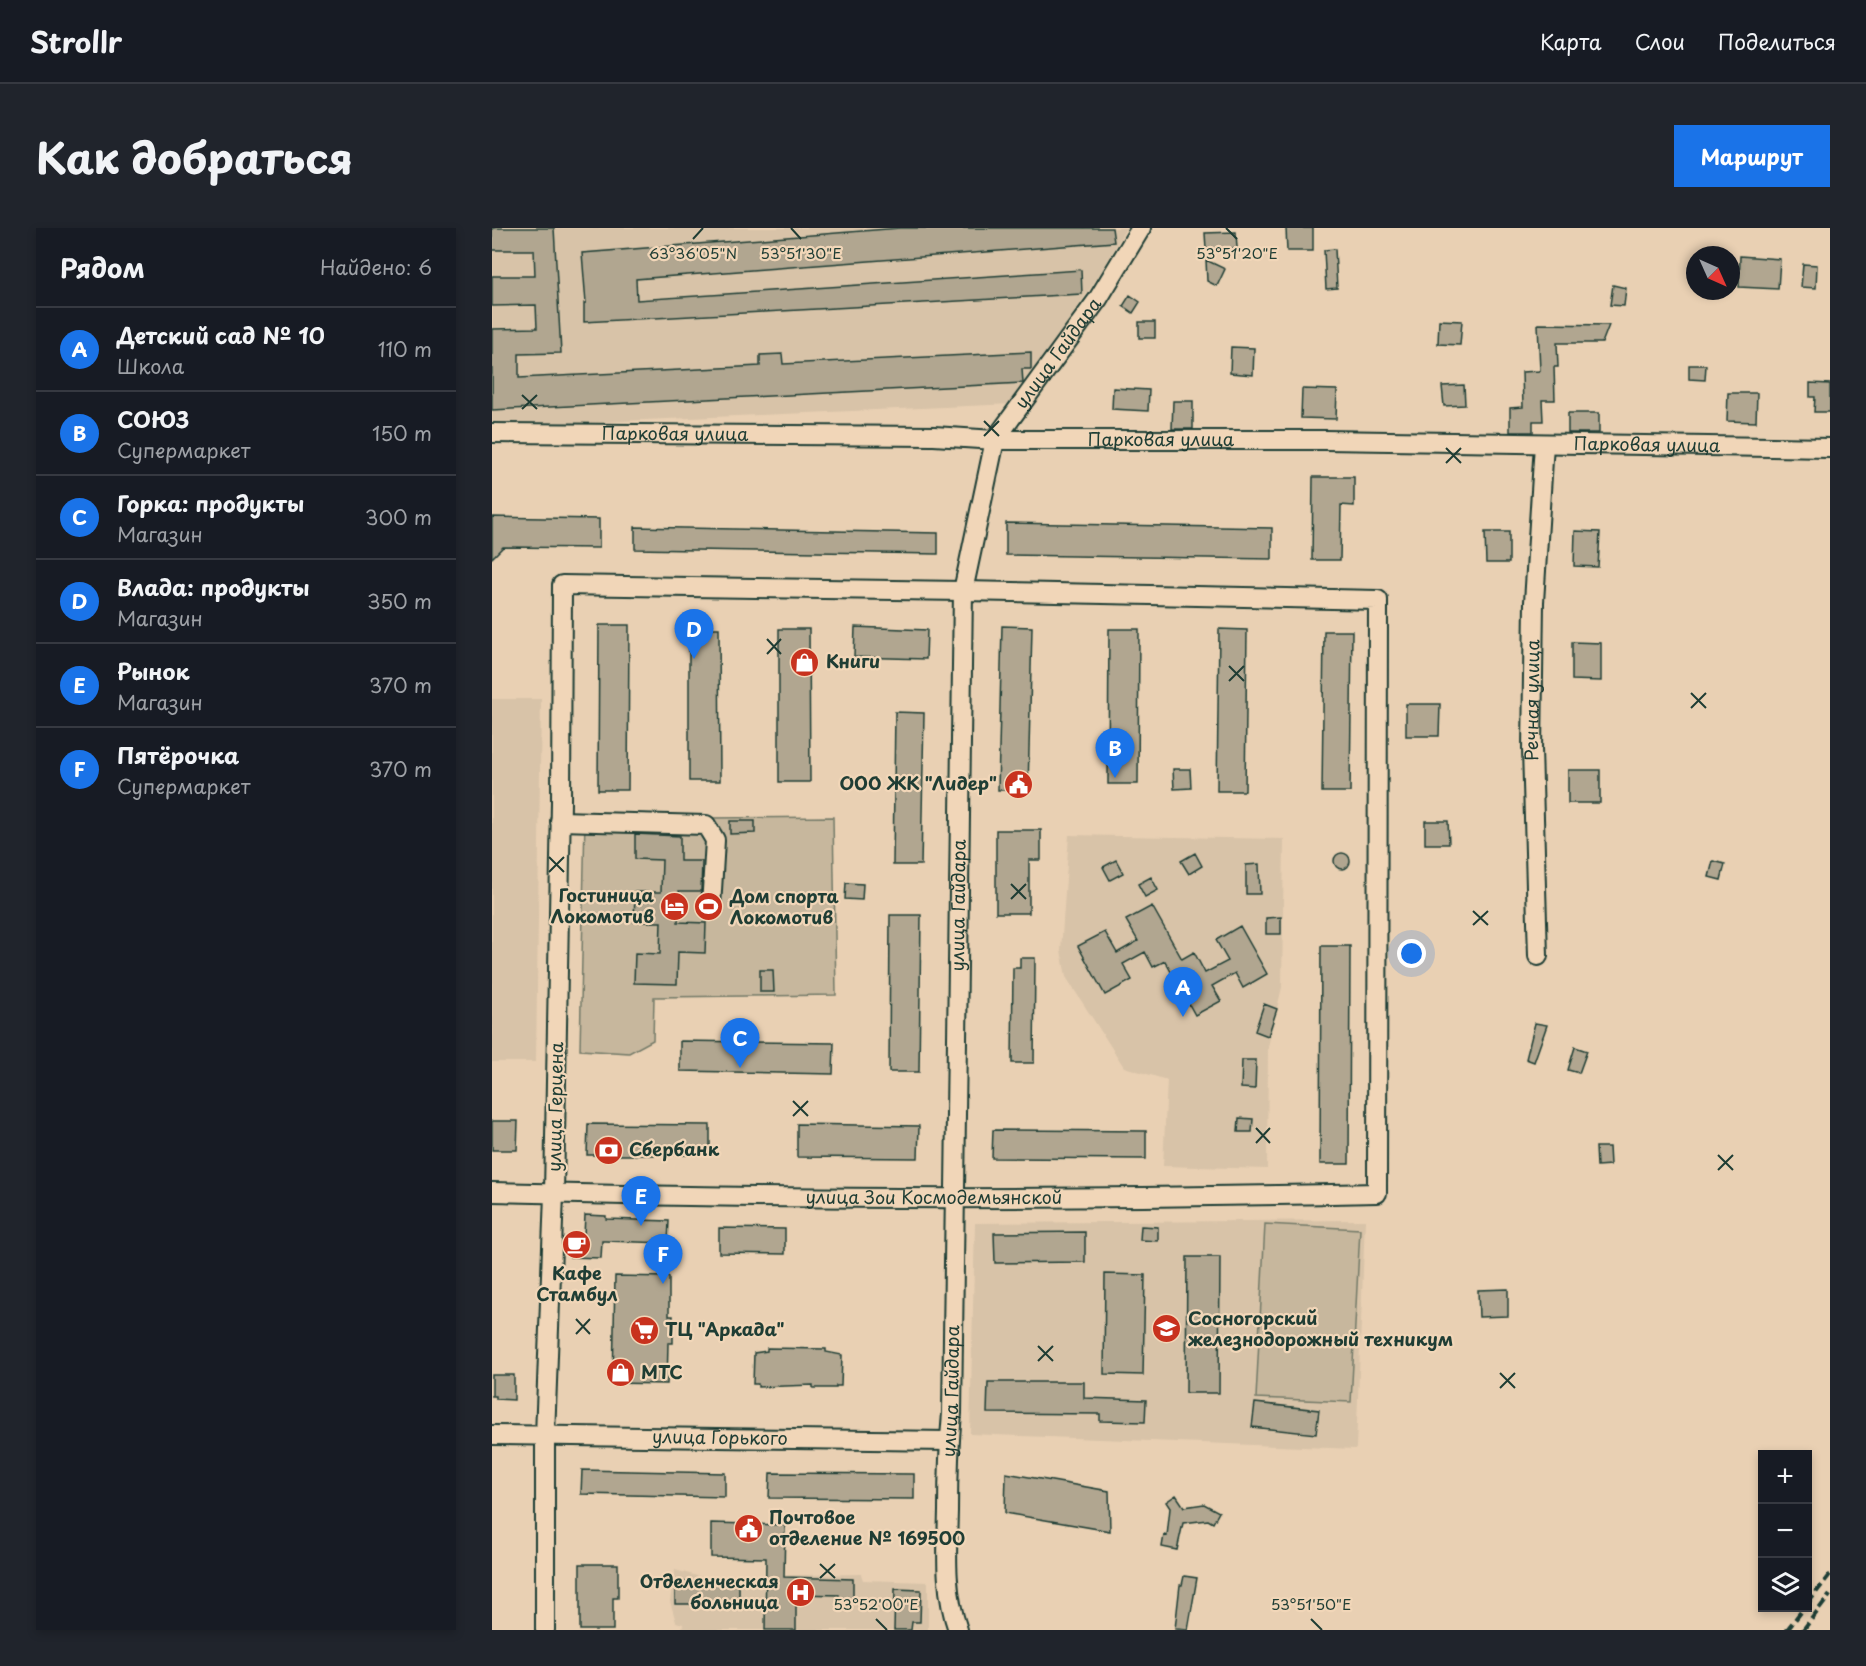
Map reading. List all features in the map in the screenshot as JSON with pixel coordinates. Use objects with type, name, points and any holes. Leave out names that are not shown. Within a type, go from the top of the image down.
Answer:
[{"type":"street","name":"улица Гайдара","points":[[958,1630],[952,1615],[947,1585],[949,1441],[952,1413],[963,591],[995,440],[1098,299],[1141,228]]},
{"type":"street","name":"Парковая улица","points":[[492,433],[922,436],[995,440],[1325,440],[1830,448]]},
{"type":"street","name":"Речная улица","points":[[1538,956],[1532,749],[1534,602],[1544,444]]},
{"type":"street","name":"улица Герцена","points":[[545,1630],[545,1436],[554,1194],[562,585],[963,591]]},
{"type":"street","name":"улица Зои Космодемьянской","points":[[492,1192],[954,1199],[1377,1193],[1378,600],[963,591]]},
{"type":"street","points":[[560,821],[706,825],[715,840],[711,907]]},
{"type":"street","name":"улица Горького","points":[[492,1435],[949,1441]]},
{"type":"shaded area","points":[[492,228],[1126,228],[1103,269],[1013,404],[492,426]]},
{"type":"shaded area","points":[[492,699],[541,699],[536,1062],[492,1062]]},
{"type":"shaded area","name":"Дом спорта Локомотив","points":[[833,817],[836,995],[654,997],[653,1040],[629,1053],[580,1050],[585,819]]},
{"type":"shaded area","points":[[1069,835],[1284,839],[1282,987],[1268,1047],[1267,1169],[1163,1166],[1167,1080],[1124,1067],[1066,977],[1061,950]]},
{"type":"shaded area","name":"Сосногорский железнодорожный техникум","points":[[1365,1220],[1356,1449],[970,1434],[975,1223]]},
{"type":"shaded area","points":[[1265,1224],[1360,1229],[1351,1402],[1256,1398]]},
{"type":"shaded area","name":"Отделенческая больница","points":[[675,1570],[701,1577],[861,1574],[863,1580],[928,1582],[928,1630],[682,1630],[683,1624],[676,1622],[670,1601]]},
{"type":"building","points":[[492,228],[554,228],[561,353],[519,354],[519,378],[760,366],[760,355],[782,354],[783,364],[1031,352],[1031,369],[1022,369],[1023,383],[492,410],[492,329],[537,328],[536,305],[492,306],[492,276],[535,276],[534,250],[492,250]]},
{"type":"building","points":[[900,228],[1112,228],[1114,242],[636,279],[637,300],[1081,270],[1082,294],[584,322],[584,303],[586,303],[582,253]]},
{"type":"building","points":[[1286,228],[1313,228],[1313,251],[1287,251]]},
{"type":"building","points":[[1236,232],[1237,248],[1206,249],[1205,233]]},
{"type":"building","points":[[1335,249],[1337,288],[1326,289],[1324,250]]},
{"type":"building","points":[[1740,256],[1780,259],[1778,289],[1740,287]]},
{"type":"building","points":[[1206,260],[1225,269],[1217,286],[1207,281]]},
{"type":"building","points":[[1803,264],[1817,265],[1816,288],[1801,287]]},
{"type":"building","points":[[1613,285],[1626,288],[1624,306],[1610,305]]},
{"type":"building","points":[[1130,295],[1140,302],[1133,313],[1123,306]]},
{"type":"building","points":[[1439,320],[1462,321],[1460,345],[1438,344]]},
{"type":"building","points":[[1139,322],[1155,322],[1155,338],[1139,338]]},
{"type":"building","points":[[1538,324],[1609,325],[1602,343],[1557,343],[1558,367],[1554,367],[1555,400],[1542,400],[1543,421],[1533,421],[1533,432],[1510,432],[1510,408],[1523,407],[1522,372],[1540,371]]},
{"type":"building","points":[[1231,347],[1254,348],[1253,375],[1230,373]]},
{"type":"building","points":[[1689,365],[1706,365],[1705,380],[1689,379]]},
{"type":"building","points":[[1810,383],[1830,384],[1830,412],[1814,412],[1815,397],[1810,397]]},
{"type":"building","points":[[1464,385],[1465,405],[1444,406],[1442,386]]},
{"type":"building","points":[[1113,388],[1149,390],[1148,411],[1112,409]]},
{"type":"building","points":[[1302,389],[1337,390],[1336,419],[1301,418]]},
{"type":"building","points":[[1728,393],[1757,393],[1756,422],[1727,421]]},
{"type":"building","points":[[1173,401],[1193,401],[1193,429],[1172,429]]},
{"type":"building","points":[[1568,413],[1599,413],[1599,433],[1568,433]]},
{"type":"building","points":[[1313,477],[1354,477],[1354,506],[1341,505],[1340,560],[1312,560]]},
{"type":"building","points":[[492,517],[599,519],[599,548],[503,547],[492,558]]},
{"type":"building","points":[[1006,523],[1272,528],[1272,559],[1006,555]]},
{"type":"building","points":[[635,527],[938,533],[938,554],[635,549]]},
{"type":"building","points":[[1575,531],[1600,532],[1598,567],[1574,566]]},
{"type":"building","points":[[1485,532],[1509,532],[1509,563],[1486,563]]},
{"type":"building","points":[[599,625],[629,625],[628,790],[598,790]]},
{"type":"building","points":[[1002,626],[1032,627],[1028,790],[998,790]]},
{"type":"building","points":[[855,627],[927,630],[926,659],[854,657]]},
{"type":"building","points":[[689,628],[719,628],[720,781],[689,781]]},
{"type":"building","points":[[779,629],[809,629],[810,782],[779,782]]},
{"type":"building","points":[[1109,629],[1139,629],[1138,784],[1108,784]]},
{"type":"building","points":[[1219,629],[1247,630],[1245,791],[1217,791]]},
{"type":"building","points":[[1324,631],[1352,631],[1350,792],[1322,792]]},
{"type":"building","points":[[1572,642],[1601,643],[1601,681],[1572,680]]},
{"type":"building","points":[[1406,704],[1440,704],[1439,736],[1406,736]]},
{"type":"building","points":[[895,712],[924,713],[921,865],[893,865]]},
{"type":"building","points":[[1173,769],[1190,769],[1191,788],[1174,789]]},
{"type":"building","points":[[1568,770],[1600,770],[1600,803],[1568,803]]},
{"type":"building","points":[[730,821],[755,821],[755,833],[730,834]]},
{"type":"building","points":[[1425,821],[1448,821],[1449,844],[1425,844]]},
{"type":"building","points":[[996,830],[1041,830],[1041,860],[1029,860],[1029,913],[996,913]]},
{"type":"building","points":[[635,834],[680,836],[680,861],[702,861],[701,891],[679,891],[678,922],[706,923],[705,953],[678,952],[677,984],[634,983],[635,953],[660,954],[661,922],[634,922],[635,892],[661,892],[662,860],[635,859]]},
{"type":"building","points":[[1195,853],[1202,866],[1189,874],[1181,861]]},
{"type":"building","points":[[1342,853],[1350,861],[1342,869],[1334,861]]},
{"type":"building","points":[[1116,860],[1123,873],[1110,880],[1103,867]]},
{"type":"building","points":[[1713,861],[1725,864],[1721,880],[1709,877]]},
{"type":"building","points":[[1259,864],[1260,894],[1246,894],[1246,865]]},
{"type":"building","points":[[1151,877],[1158,890],[1145,897],[1138,884]]},
{"type":"building","points":[[846,883],[863,884],[862,900],[845,899]]},
{"type":"building","points":[[1152,906],[1182,959],[1194,952],[1205,973],[1228,961],[1216,940],[1240,926],[1267,974],[1243,988],[1235,973],[1212,986],[1221,1001],[1195,1015],[1165,961],[1153,967],[1145,952],[1123,964],[1132,980],[1105,995],[1078,946],[1105,932],[1117,953],[1138,941],[1126,920]]},
{"type":"building","points":[[890,915],[921,915],[919,1072],[889,1072]]},
{"type":"building","points":[[1281,917],[1281,934],[1266,934],[1266,918]]},
{"type":"building","points":[[1321,946],[1350,946],[1349,1164],[1320,1164]]},
{"type":"building","points":[[1020,958],[1035,958],[1034,1063],[1012,1063],[1013,968],[1020,968]]},
{"type":"building","points":[[760,970],[773,970],[774,992],[760,992]]},
{"type":"building","points":[[1264,1004],[1277,1009],[1268,1036],[1255,1031]]},
{"type":"building","points":[[1535,1023],[1547,1025],[1534,1062],[1526,1059]]},
{"type":"building","points":[[680,1041],[834,1043],[833,1074],[680,1071]]},
{"type":"building","points":[[1575,1047],[1587,1051],[1579,1073],[1568,1070]]},
{"type":"building","points":[[1242,1060],[1256,1060],[1255,1089],[1241,1088]]},
{"type":"building","points":[[1239,1118],[1253,1119],[1252,1132],[1238,1132]]},
{"type":"building","points":[[492,1121],[518,1121],[517,1150],[492,1150]]},
{"type":"building","points":[[588,1124],[710,1125],[710,1155],[587,1155]]},
{"type":"building","points":[[797,1124],[919,1126],[918,1158],[797,1157]]},
{"type":"building","points":[[993,1130],[1146,1131],[1146,1159],[992,1158]]},
{"type":"building","points":[[1596,1147],[1609,1147],[1610,1165],[1597,1166]]},
{"type":"building","points":[[585,1215],[606,1216],[606,1219],[669,1221],[668,1243],[602,1241],[601,1258],[570,1257],[571,1235],[584,1235]]},
{"type":"building","points":[[1141,1226],[1158,1227],[1158,1241],[1140,1240]]},
{"type":"building","points":[[719,1228],[785,1229],[785,1254],[719,1253]]},
{"type":"building","points":[[1085,1232],[1085,1262],[995,1263],[994,1233]]},
{"type":"building","points":[[1187,1257],[1220,1257],[1219,1393],[1186,1393]]},
{"type":"building","points":[[1105,1274],[1145,1275],[1143,1375],[1104,1374]]},
{"type":"building","name":"ТЦ \"Аркада\"","points":[[615,1276],[669,1277],[669,1316],[673,1316],[673,1343],[668,1343],[667,1384],[613,1383]]},
{"type":"building","points":[[1508,1289],[1508,1316],[1479,1317],[1478,1290]]},
{"type":"building","points":[[767,1348],[826,1349],[826,1352],[842,1355],[841,1386],[836,1386],[836,1388],[813,1388],[813,1385],[758,1387],[758,1384],[753,1384],[754,1353],[767,1351]]},
{"type":"building","points":[[492,1375],[514,1375],[514,1400],[496,1399],[496,1396],[492,1396]]},
{"type":"building","points":[[988,1382],[1084,1382],[1084,1398],[1146,1400],[1145,1422],[1100,1421],[1100,1414],[987,1413]]},
{"type":"building","points":[[1255,1403],[1319,1410],[1316,1434],[1252,1427]]},
{"type":"building","points":[[582,1470],[725,1473],[725,1497],[581,1494]]},
{"type":"building","points":[[770,1473],[914,1474],[914,1499],[769,1498]]},
{"type":"building","points":[[1006,1473],[1109,1491],[1110,1531],[1005,1513]]},
{"type":"building","points":[[1176,1495],[1184,1507],[1204,1504],[1219,1512],[1213,1523],[1208,1520],[1183,1523],[1177,1550],[1162,1547],[1164,1535],[1167,1536],[1170,1508],[1166,1502]]},
{"type":"building","points":[[711,1523],[785,1525],[784,1577],[853,1579],[853,1599],[839,1599],[839,1595],[796,1594],[796,1630],[765,1630],[766,1558],[711,1557]]},
{"type":"building","points":[[580,1564],[618,1564],[618,1598],[613,1598],[613,1630],[580,1630]]},
{"type":"building","points":[[1184,1576],[1197,1578],[1188,1630],[1175,1629],[1180,1585],[1182,1585]]},
{"type":"building","points":[[675,1582],[739,1582],[739,1604],[675,1604]]},
{"type":"building","points":[[895,1589],[921,1590],[920,1622],[912,1622],[911,1630],[894,1630]]},
{"type":"railway","points":[[1812,1598],[1830,1574]]},
{"type":"railway","points":[[1803,1630],[1830,1595]]},
{"type":"railway","points":[[1787,1630],[1801,1612]]},
{"type":"place","name":"Влада: продукты","points":[[694,659]]},
{"type":"place","name":"Книги","points":[[805,662]]},
{"type":"place","name":"СОЮЗ","points":[[1115,778]]},
{"type":"place","name":"ООО ЖК \"Лидер\"","points":[[1018,784]]},
{"type":"place","name":"Гостиница Локомотив","points":[[675,906]]},
{"type":"place","name":"Дом спорта Локомотив","points":[[709,907]]},
{"type":"place","name":"Детский сад № 10","points":[[1183,1017]]},
{"type":"place","name":"Горка: продукты","points":[[740,1068]]},
{"type":"place","name":"Сбербанк","points":[[608,1150]]},
{"type":"place","name":"Рынок","points":[[641,1226]]},
{"type":"place","name":"Кафе Стамбул","points":[[577,1245]]},
{"type":"place","name":"Пятёрочка","points":[[663,1284]]},
{"type":"place","name":"Сосногорский железнодорожный техникум","points":[[1167,1329]]},
{"type":"place","name":"ТЦ \"Аркада\"","points":[[644,1330]]},
{"type":"place","name":"МТС","points":[[620,1373]]},
{"type":"place","name":"Почтовое отделение № 169500","points":[[748,1528]]},
{"type":"place","name":"Отделенческая больница","points":[[800,1592]]}]
